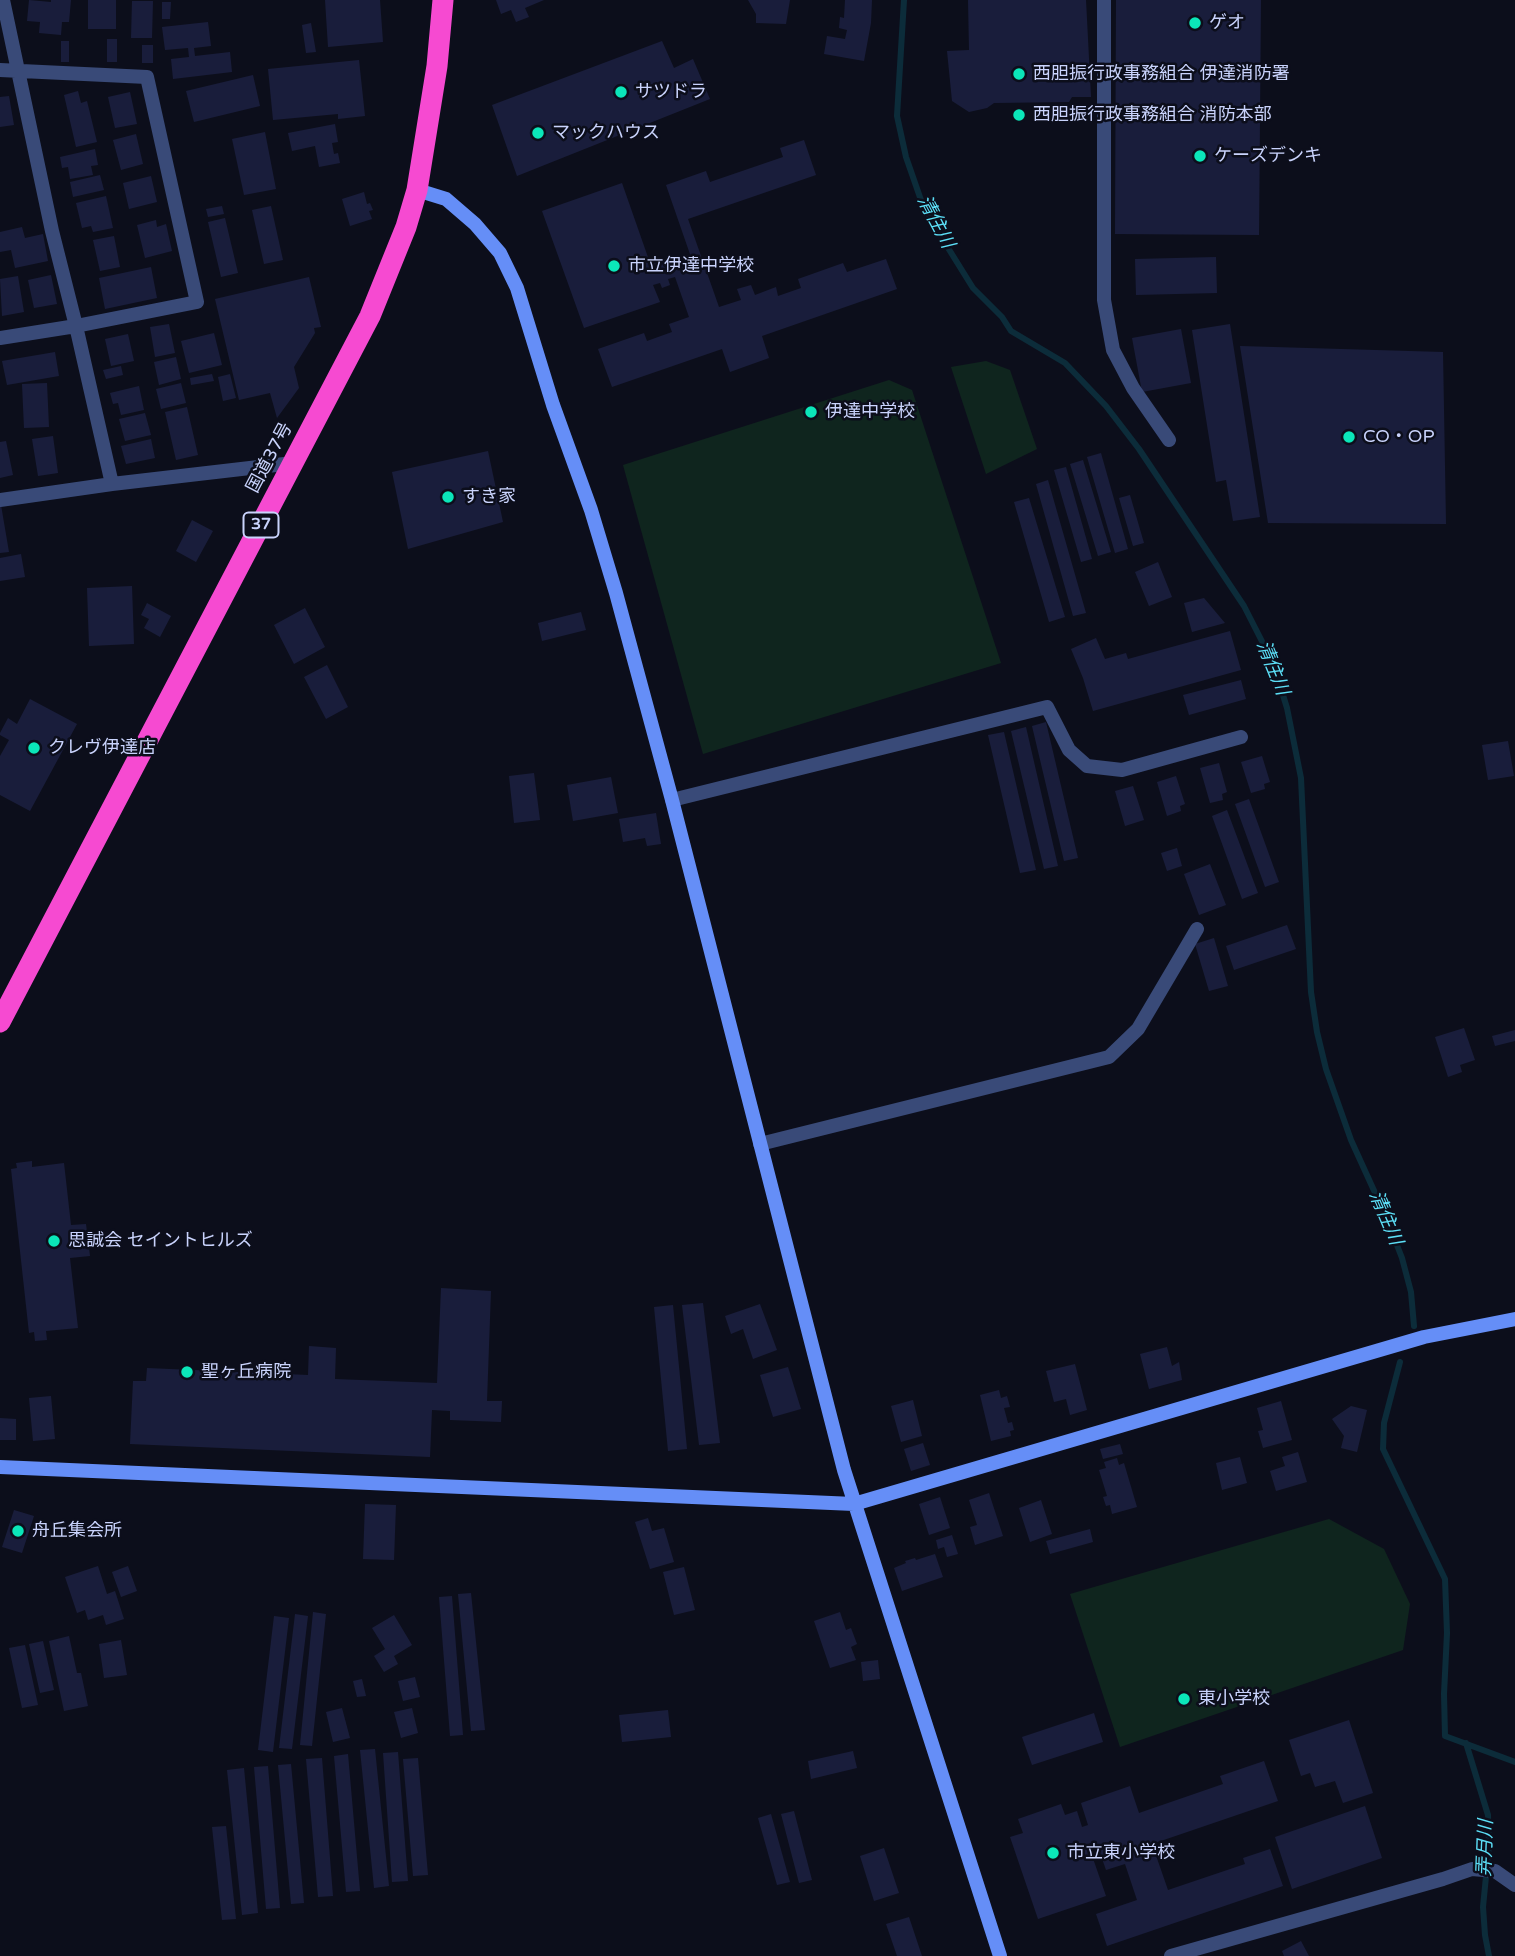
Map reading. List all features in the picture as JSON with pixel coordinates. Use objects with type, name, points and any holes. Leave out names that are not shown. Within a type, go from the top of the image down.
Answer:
[{"type":"highway","name":"国道37号","points":[[0,1023],[370,316],[406,227],[417,190],[437,66],[443,0]]},
{"type":"street","points":[[3,0],[52,231],[112,484]]},
{"type":"street","points":[[1104,0],[1104,300],[1113,350],[1133,388],[1169,440]]},
{"type":"street","points":[[0,70],[147,76],[197,302],[0,338]]},
{"type":"street","points":[[417,190],[446,199],[475,224],[500,253],[517,288],[552,405],[591,510],[617,593],[672,800],[854,1504],[1000,1956]]},
{"type":"street","points":[[0,500],[293,463]]},
{"type":"street","points":[[672,800],[1047,708],[1069,750],[1087,766],[1122,770],[1241,737]]},
{"type":"street","points":[[760,1144],[1109,1057],[1138,1029],[1197,929]]},
{"type":"street","points":[[0,1467],[854,1504],[1424,1337],[1515,1319]]},
{"type":"street","points":[[1171,1956],[1472,1869],[1495,1871],[1515,1885]]},
{"type":"green space","points":[[986,361],[1010,370],[1037,449],[986,474],[951,367]]},
{"type":"green space","points":[[889,380],[912,390],[1001,663],[703,754],[623,465]]},
{"type":"green space","points":[[1329,1519],[1384,1549],[1410,1604],[1403,1650],[1120,1747],[1070,1594]]},
{"type":"building","points":[[29,0],[71,0],[69,22],[62,22],[61,35],[39,33],[40,22],[27,21]]},
{"type":"building","points":[[88,0],[116,0],[116,29],[88,29]]},
{"type":"building","points":[[325,0],[380,0],[383,42],[328,47]]},
{"type":"building","points":[[496,0],[544,0],[525,8],[529,17],[516,22],[511,10],[501,14]]},
{"type":"building","points":[[748,0],[790,0],[786,24],[756,23],[756,14]]},
{"type":"building","points":[[845,0],[872,0],[864,61],[824,54],[827,36],[845,39],[847,30],[839,28],[840,17],[844,18]]},
{"type":"building","name":"西胆振行政事務組合 伊達消防署","points":[[968,0],[1086,0],[1091,97],[1072,97],[1069,102],[994,103],[987,108],[969,112],[952,101],[947,51],[969,50]]},
{"type":"building","points":[[1116,0],[1261,0],[1259,235],[1115,234]]},
{"type":"building","points":[[132,1],[153,1],[152,38],[131,38]]},
{"type":"building","points":[[162,2],[171,2],[170,19],[162,19]]},
{"type":"building","points":[[208,22],[211,46],[194,48],[195,56],[230,52],[232,72],[173,79],[171,59],[189,57],[188,48],[165,50],[162,27]]},
{"type":"building","points":[[311,23],[316,52],[306,53],[302,25]]},
{"type":"building","points":[[107,39],[117,39],[117,62],[107,62]]},
{"type":"building","points":[[61,41],[69,41],[69,62],[61,62]]},
{"type":"building","points":[[662,41],[674,68],[693,59],[710,99],[517,176],[492,105]]},
{"type":"building","points":[[142,45],[153,45],[153,63],[142,63]]},
{"type":"building","points":[[359,60],[365,116],[338,119],[338,114],[273,120],[268,69]]},
{"type":"building","points":[[253,75],[260,106],[194,122],[186,91]]},
{"type":"building","points":[[78,91],[81,103],[87,101],[97,142],[76,147],[64,95]]},
{"type":"building","points":[[130,92],[137,124],[115,128],[108,97]]},
{"type":"building","points":[[9,96],[14,125],[0,127],[0,97]]},
{"type":"building","points":[[335,124],[338,142],[332,143],[334,154],[338,153],[340,163],[319,167],[315,146],[292,151],[288,133]]},
{"type":"building","points":[[265,132],[276,189],[244,195],[232,139]]},
{"type":"building","points":[[136,134],[143,164],[121,170],[113,140]]},
{"type":"building","name":"市立伊達中学校","points":[[804,140],[816,175],[688,219],[719,307],[741,300],[737,289],[751,285],[755,295],[776,287],[778,296],[801,288],[798,279],[843,263],[847,272],[886,259],[897,289],[762,336],[769,358],[730,372],[722,349],[612,387],[598,349],[644,333],[647,341],[672,332],[669,324],[689,317],[675,277],[668,279],[670,285],[662,288],[660,283],[653,285],[660,302],[584,328],[542,211],[622,183],[650,263],[663,258],[667,268],[692,260],[666,185],[706,171],[710,182],[783,157],[780,148]]},
{"type":"building","points":[[95,149],[98,165],[91,166],[93,175],[70,179],[68,167],[62,168],[60,157]]},
{"type":"building","points":[[100,175],[104,190],[73,197],[70,182]]},
{"type":"building","points":[[151,176],[157,202],[129,209],[123,183]]},
{"type":"building","points":[[364,192],[367,204],[370,203],[373,210],[369,211],[372,219],[350,226],[342,199]]},
{"type":"building","points":[[106,196],[113,228],[93,232],[91,226],[82,228],[76,203]]},
{"type":"building","points":[[222,206],[224,214],[208,217],[206,209]]},
{"type":"building","points":[[271,206],[283,260],[264,264],[252,210]]},
{"type":"building","points":[[225,218],[238,273],[221,277],[208,222]]},
{"type":"building","points":[[156,220],[157,227],[166,224],[172,251],[145,258],[137,225]]},
{"type":"building","points":[[22,227],[25,238],[43,234],[48,261],[15,268],[11,250],[0,252],[0,232]]},
{"type":"building","points":[[114,236],[120,267],[100,271],[93,240]]},
{"type":"building","points":[[1216,257],[1217,293],[1136,295],[1135,259]]},
{"type":"building","points":[[151,267],[157,298],[105,309],[99,278]]},
{"type":"building","points":[[51,275],[57,304],[34,308],[28,280]]},
{"type":"building","points":[[18,276],[24,312],[2,316],[0,279]]},
{"type":"building","points":[[309,277],[321,327],[314,328],[315,333],[294,367],[299,388],[277,418],[270,393],[239,400],[215,299]]},
{"type":"building","points":[[169,324],[175,353],[155,357],[150,327]]},
{"type":"building","points":[[1230,324],[1260,517],[1233,521],[1226,480],[1216,482],[1192,330]]},
{"type":"building","points":[[1181,329],[1191,383],[1142,392],[1132,338]]},
{"type":"building","points":[[214,333],[222,365],[189,373],[181,341]]},
{"type":"building","points":[[128,334],[134,361],[111,366],[105,339]]},
{"type":"building","name":"CO・OP","points":[[1240,346],[1443,352],[1446,524],[1268,523]]},
{"type":"building","points":[[55,352],[59,376],[7,385],[2,361]]},
{"type":"building","points":[[176,357],[181,379],[159,385],[154,362]]},
{"type":"building","points":[[121,366],[123,375],[106,379],[103,370]]},
{"type":"building","points":[[212,374],[214,381],[191,385],[190,378]]},
{"type":"building","points":[[230,374],[236,398],[223,401],[218,377]]},
{"type":"building","points":[[47,383],[49,427],[24,428],[22,384]]},
{"type":"building","points":[[181,383],[186,403],[161,409],[156,389]]},
{"type":"building","points":[[139,386],[144,410],[121,415],[118,403],[113,404],[110,393]]},
{"type":"building","points":[[187,407],[198,455],[176,460],[165,412]]},
{"type":"building","points":[[145,413],[151,435],[125,441],[119,419]]},
{"type":"building","points":[[53,436],[58,473],[38,476],[32,439]]},
{"type":"building","points":[[151,439],[155,458],[126,464],[121,446]]},
{"type":"building","points":[[6,441],[13,475],[0,478],[0,442]]},
{"type":"building","name":"すき家","points":[[488,451],[503,522],[408,549],[392,472]]},
{"type":"building","points":[[1101,453],[1128,549],[1115,553],[1087,457]]},
{"type":"building","points":[[1083,460],[1111,552],[1098,556],[1070,464]]},
{"type":"building","points":[[1066,467],[1092,559],[1081,562],[1054,470]]},
{"type":"building","points":[[1048,480],[1086,613],[1073,616],[1036,484]]},
{"type":"building","points":[[1130,495],[1144,543],[1133,546],[1119,498]]},
{"type":"building","points":[[1029,498],[1065,617],[1049,622],[1014,502]]},
{"type":"building","points":[[0,505],[9,552],[0,553]]},
{"type":"building","points":[[192,520],[213,531],[196,562],[176,551]]},
{"type":"building","points":[[21,554],[25,577],[0,581],[0,558]]},
{"type":"building","points":[[1158,562],[1172,597],[1149,606],[1135,572]]},
{"type":"building","points":[[132,586],[134,644],[89,646],[87,588]]},
{"type":"building","points":[[1204,598],[1225,623],[1192,632],[1184,603]]},
{"type":"building","points":[[147,603],[171,616],[160,637],[144,628],[149,619],[141,615]]},
{"type":"building","points":[[305,608],[325,647],[294,664],[274,625]]},
{"type":"building","points":[[581,612],[586,630],[542,641],[538,623]]},
{"type":"building","points":[[1230,631],[1241,670],[1093,711],[1071,649],[1096,638],[1105,659],[1126,653],[1128,659]]},
{"type":"building","points":[[327,665],[348,707],[326,719],[304,677]]},
{"type":"building","points":[[1241,680],[1246,699],[1189,715],[1183,695]]},
{"type":"building","name":"クレヴ伊達店","points":[[30,699],[77,724],[30,811],[0,795],[0,756],[9,740],[0,733],[8,718],[17,724]]},
{"type":"building","points":[[1046,722],[1078,858],[1064,861],[1032,726]]},
{"type":"building","points":[[1026,727],[1058,866],[1044,869],[1011,731]]},
{"type":"building","points":[[1004,732],[1036,870],[1020,873],[988,735]]},
{"type":"building","points":[[1508,741],[1514,776],[1488,780],[1482,745]]},
{"type":"building","points":[[1262,756],[1270,782],[1264,784],[1265,789],[1251,793],[1241,762]]},
{"type":"building","points":[[1219,763],[1227,792],[1222,794],[1223,800],[1210,803],[1200,768]]},
{"type":"building","points":[[534,773],[540,820],[514,823],[509,776]]},
{"type":"building","points":[[1176,776],[1185,804],[1180,806],[1181,811],[1167,816],[1157,782]]},
{"type":"building","points":[[611,777],[618,813],[573,821],[567,785]]},
{"type":"building","points":[[1133,786],[1144,820],[1125,826],[1115,791]]},
{"type":"building","points":[[1249,799],[1279,882],[1265,887],[1235,804]]},
{"type":"building","points":[[1227,810],[1258,893],[1242,899],[1212,816]]},
{"type":"building","points":[[656,813],[661,844],[647,846],[645,838],[623,842],[619,819]]},
{"type":"building","points":[[1177,848],[1182,866],[1167,871],[1161,853]]},
{"type":"building","points":[[1210,864],[1226,905],[1199,915],[1184,874]]},
{"type":"building","points":[[1287,925],[1296,949],[1234,970],[1226,946]]},
{"type":"building","points":[[1214,938],[1228,986],[1209,991],[1195,944]]},
{"type":"building","points":[[1464,1028],[1475,1060],[1460,1065],[1462,1072],[1448,1077],[1435,1037]]},
{"type":"building","points":[[1515,1030],[1515,1041],[1495,1046],[1492,1036]]},
{"type":"building","name":"思誠会 セイントヒルズ","points":[[32,1161],[32,1167],[64,1163],[71,1225],[86,1224],[90,1256],[70,1258],[78,1328],[46,1331],[47,1340],[35,1341],[34,1332],[29,1333],[11,1169],[17,1168],[16,1163]]},
{"type":"building","name":"聖ヶ丘病院","points":[[441,1288],[491,1291],[487,1401],[502,1401],[501,1422],[450,1420],[450,1411],[432,1410],[430,1457],[130,1444],[133,1381],[146,1381],[147,1368],[308,1375],[309,1346],[336,1348],[335,1379],[437,1383]]},
{"type":"building","points":[[703,1303],[720,1443],[699,1445],[682,1305]]},
{"type":"building","points":[[760,1304],[777,1350],[753,1359],[743,1329],[731,1334],[725,1316]]},
{"type":"building","points":[[673,1305],[687,1449],[668,1451],[654,1307]]},
{"type":"building","points":[[1167,1347],[1172,1366],[1179,1362],[1182,1380],[1149,1389],[1140,1354]]},
{"type":"building","points":[[1075,1364],[1087,1410],[1070,1415],[1066,1399],[1054,1402],[1046,1371]]},
{"type":"building","points":[[788,1367],[801,1409],[773,1417],[760,1375]]},
{"type":"building","points":[[999,1390],[1001,1398],[1007,1396],[1010,1407],[1004,1408],[1008,1423],[1012,1422],[1014,1430],[1010,1431],[1011,1436],[991,1441],[980,1395]]},
{"type":"building","points":[[51,1396],[55,1439],[33,1441],[29,1398]]},
{"type":"building","points":[[913,1400],[922,1436],[901,1442],[891,1406]]},
{"type":"building","points":[[1281,1401],[1292,1440],[1263,1448],[1258,1431],[1263,1430],[1257,1408]]},
{"type":"building","points":[[1351,1406],[1367,1410],[1357,1452],[1341,1448],[1344,1436],[1332,1419]]},
{"type":"building","points":[[0,1418],[16,1419],[16,1440],[0,1440]]},
{"type":"building","points":[[923,1443],[930,1465],[911,1471],[904,1449]]},
{"type":"building","points":[[1120,1444],[1123,1454],[1103,1459],[1100,1449]]},
{"type":"building","points":[[1298,1452],[1307,1482],[1276,1491],[1270,1471],[1285,1466],[1282,1457]]},
{"type":"building","points":[[1240,1457],[1247,1483],[1222,1490],[1216,1463]]},
{"type":"building","points":[[1117,1458],[1119,1465],[1124,1463],[1137,1507],[1112,1514],[1110,1505],[1106,1506],[1103,1497],[1107,1496],[1099,1470],[1106,1468],[1104,1462]]},
{"type":"building","points":[[989,1493],[1003,1536],[975,1545],[970,1527],[977,1525],[969,1500]]},
{"type":"building","points":[[940,1497],[950,1528],[929,1535],[919,1504]]},
{"type":"building","points":[[1041,1500],[1052,1534],[1030,1542],[1019,1508]]},
{"type":"building","points":[[365,1504],[396,1505],[394,1560],[363,1559]]},
{"type":"building","name":"舟丘集会所","points":[[14,1510],[34,1516],[22,1553],[2,1547]]},
{"type":"building","points":[[648,1518],[652,1531],[664,1528],[674,1562],[650,1569],[635,1522]]},
{"type":"building","points":[[1090,1529],[1093,1542],[1050,1554],[1046,1541]]},
{"type":"building","points":[[952,1535],[958,1554],[947,1557],[944,1547],[938,1549],[936,1540]]},
{"type":"building","points":[[935,1554],[943,1577],[902,1591],[894,1568],[906,1563],[905,1561]]},
{"type":"building","points":[[98,1566],[107,1594],[115,1591],[124,1619],[106,1625],[103,1615],[88,1620],[85,1610],[77,1613],[65,1577]]},
{"type":"building","points":[[128,1566],[137,1591],[121,1597],[112,1572]]},
{"type":"building","points":[[684,1567],[695,1610],[674,1615],[663,1572]]},
{"type":"building","points":[[471,1593],[485,1730],[471,1731],[458,1594]]},
{"type":"building","points":[[452,1596],[463,1735],[450,1736],[439,1597]]},
{"type":"building","points":[[313,1612],[326,1614],[312,1746],[300,1745]]},
{"type":"building","points":[[840,1612],[846,1630],[851,1628],[857,1644],[851,1647],[856,1660],[830,1668],[814,1621]]},
{"type":"building","points":[[295,1614],[308,1616],[292,1749],[279,1748]]},
{"type":"building","points":[[394,1615],[412,1645],[394,1656],[398,1664],[384,1672],[374,1656],[385,1649],[372,1628]]},
{"type":"building","points":[[274,1616],[289,1618],[273,1752],[258,1750]]},
{"type":"building","points":[[69,1636],[88,1706],[64,1711],[49,1641]]},
{"type":"building","points":[[121,1640],[127,1675],[104,1678],[99,1644]]},
{"type":"building","points":[[43,1641],[54,1690],[40,1693],[29,1644]]},
{"type":"building","points":[[25,1645],[38,1705],[22,1708],[9,1648]]},
{"type":"building","points":[[878,1660],[880,1679],[863,1681],[861,1662]]},
{"type":"building","points":[[415,1677],[420,1697],[403,1701],[398,1681]]},
{"type":"building","points":[[362,1679],[366,1696],[357,1697],[353,1681]]},
{"type":"building","points":[[342,1708],[350,1738],[333,1742],[326,1712]]},
{"type":"building","points":[[412,1708],[418,1733],[401,1738],[394,1712]]},
{"type":"building","points":[[668,1710],[671,1737],[622,1742],[619,1715]]},
{"type":"building","points":[[1094,1713],[1103,1742],[1032,1765],[1022,1737]]},
{"type":"building","points":[[1349,1720],[1373,1793],[1343,1803],[1335,1781],[1315,1787],[1310,1773],[1301,1776],[1289,1740]]},
{"type":"building","points":[[375,1749],[389,1886],[374,1888],[360,1750]]},
{"type":"building","points":[[853,1751],[857,1768],[811,1779],[808,1761]]},
{"type":"building","points":[[398,1752],[408,1881],[392,1882],[383,1753]]},
{"type":"building","points":[[348,1754],[360,1891],[346,1892],[334,1756]]},
{"type":"building","points":[[322,1758],[333,1896],[318,1897],[306,1759]]},
{"type":"building","points":[[418,1758],[428,1875],[413,1876],[403,1759]]},
{"type":"building","name":"市立東小学校","points":[[1264,1761],[1278,1801],[1152,1844],[1168,1890],[1245,1864],[1243,1858],[1270,1849],[1283,1886],[1107,1946],[1096,1914],[1137,1900],[1125,1864],[1106,1870],[1096,1841],[1088,1844],[1106,1896],[1038,1919],[1010,1837],[1023,1833],[1018,1819],[1061,1804],[1065,1815],[1077,1811],[1082,1827],[1088,1825],[1081,1803],[1130,1786],[1139,1813],[1223,1784],[1220,1776]]},
{"type":"building","points":[[291,1764],[304,1903],[291,1904],[278,1765]]},
{"type":"building","points":[[268,1766],[280,1908],[266,1909],[254,1767]]},
{"type":"building","points":[[244,1768],[258,1913],[242,1915],[227,1770]]},
{"type":"building","points":[[1365,1806],[1382,1858],[1292,1889],[1275,1837]]},
{"type":"building","points":[[794,1811],[812,1880],[799,1883],[781,1814]]},
{"type":"building","points":[[771,1814],[790,1882],[777,1885],[758,1818]]},
{"type":"building","points":[[226,1826],[236,1919],[222,1920],[212,1827]]},
{"type":"building","points":[[884,1848],[899,1893],[874,1901],[860,1856]]},
{"type":"building","points":[[909,1917],[922,1956],[897,1956],[886,1924]]},
{"type":"building","points":[[1301,1941],[1309,1956],[1284,1956],[1282,1951]]},
{"type":"waterway","name":"清住川","points":[[904,0],[897,116],[906,157],[922,203],[973,288],[1002,317],[1011,331],[1065,363],[1106,406],[1139,449],[1244,606],[1273,663],[1287,708],[1301,778],[1311,992],[1317,1032],[1326,1069],[1351,1140],[1402,1258],[1411,1292],[1414,1326]]},
{"type":"waterway","name":"清住川","points":[[1400,1362],[1384,1423],[1383,1449],[1445,1579],[1445,1736],[1515,1762]]},
{"type":"waterway","name":"弄月川","points":[[1466,1743],[1488,1815],[1489,1846],[1483,1907],[1489,1956]]},
{"type":"place","name":"ゲオ","points":[[1195,23]]},
{"type":"place","name":"西胆振行政事務組合 伊達消防署","points":[[1019,74]]},
{"type":"place","name":"サツドラ","points":[[621,92]]},
{"type":"place","name":"西胆振行政事務組合 消防本部","points":[[1019,115]]},
{"type":"place","name":"マックハウス","points":[[538,133]]},
{"type":"place","name":"ケーズデンキ","points":[[1200,156]]},
{"type":"place","name":"市立伊達中学校","points":[[614,266]]},
{"type":"place","name":"伊達中学校","points":[[811,412]]},
{"type":"place","name":"CO・OP","points":[[1349,437]]},
{"type":"place","name":"すき家","points":[[448,497]]},
{"type":"place","name":"クレヴ伊達店","points":[[34,748]]},
{"type":"place","name":"思誠会 セイントヒルズ","points":[[54,1241]]},
{"type":"place","name":"聖ヶ丘病院","points":[[187,1372]]},
{"type":"place","name":"舟丘集会所","points":[[18,1531]]},
{"type":"place","name":"東小学校","points":[[1184,1699]]},
{"type":"place","name":"市立東小学校","points":[[1053,1853]]}]
